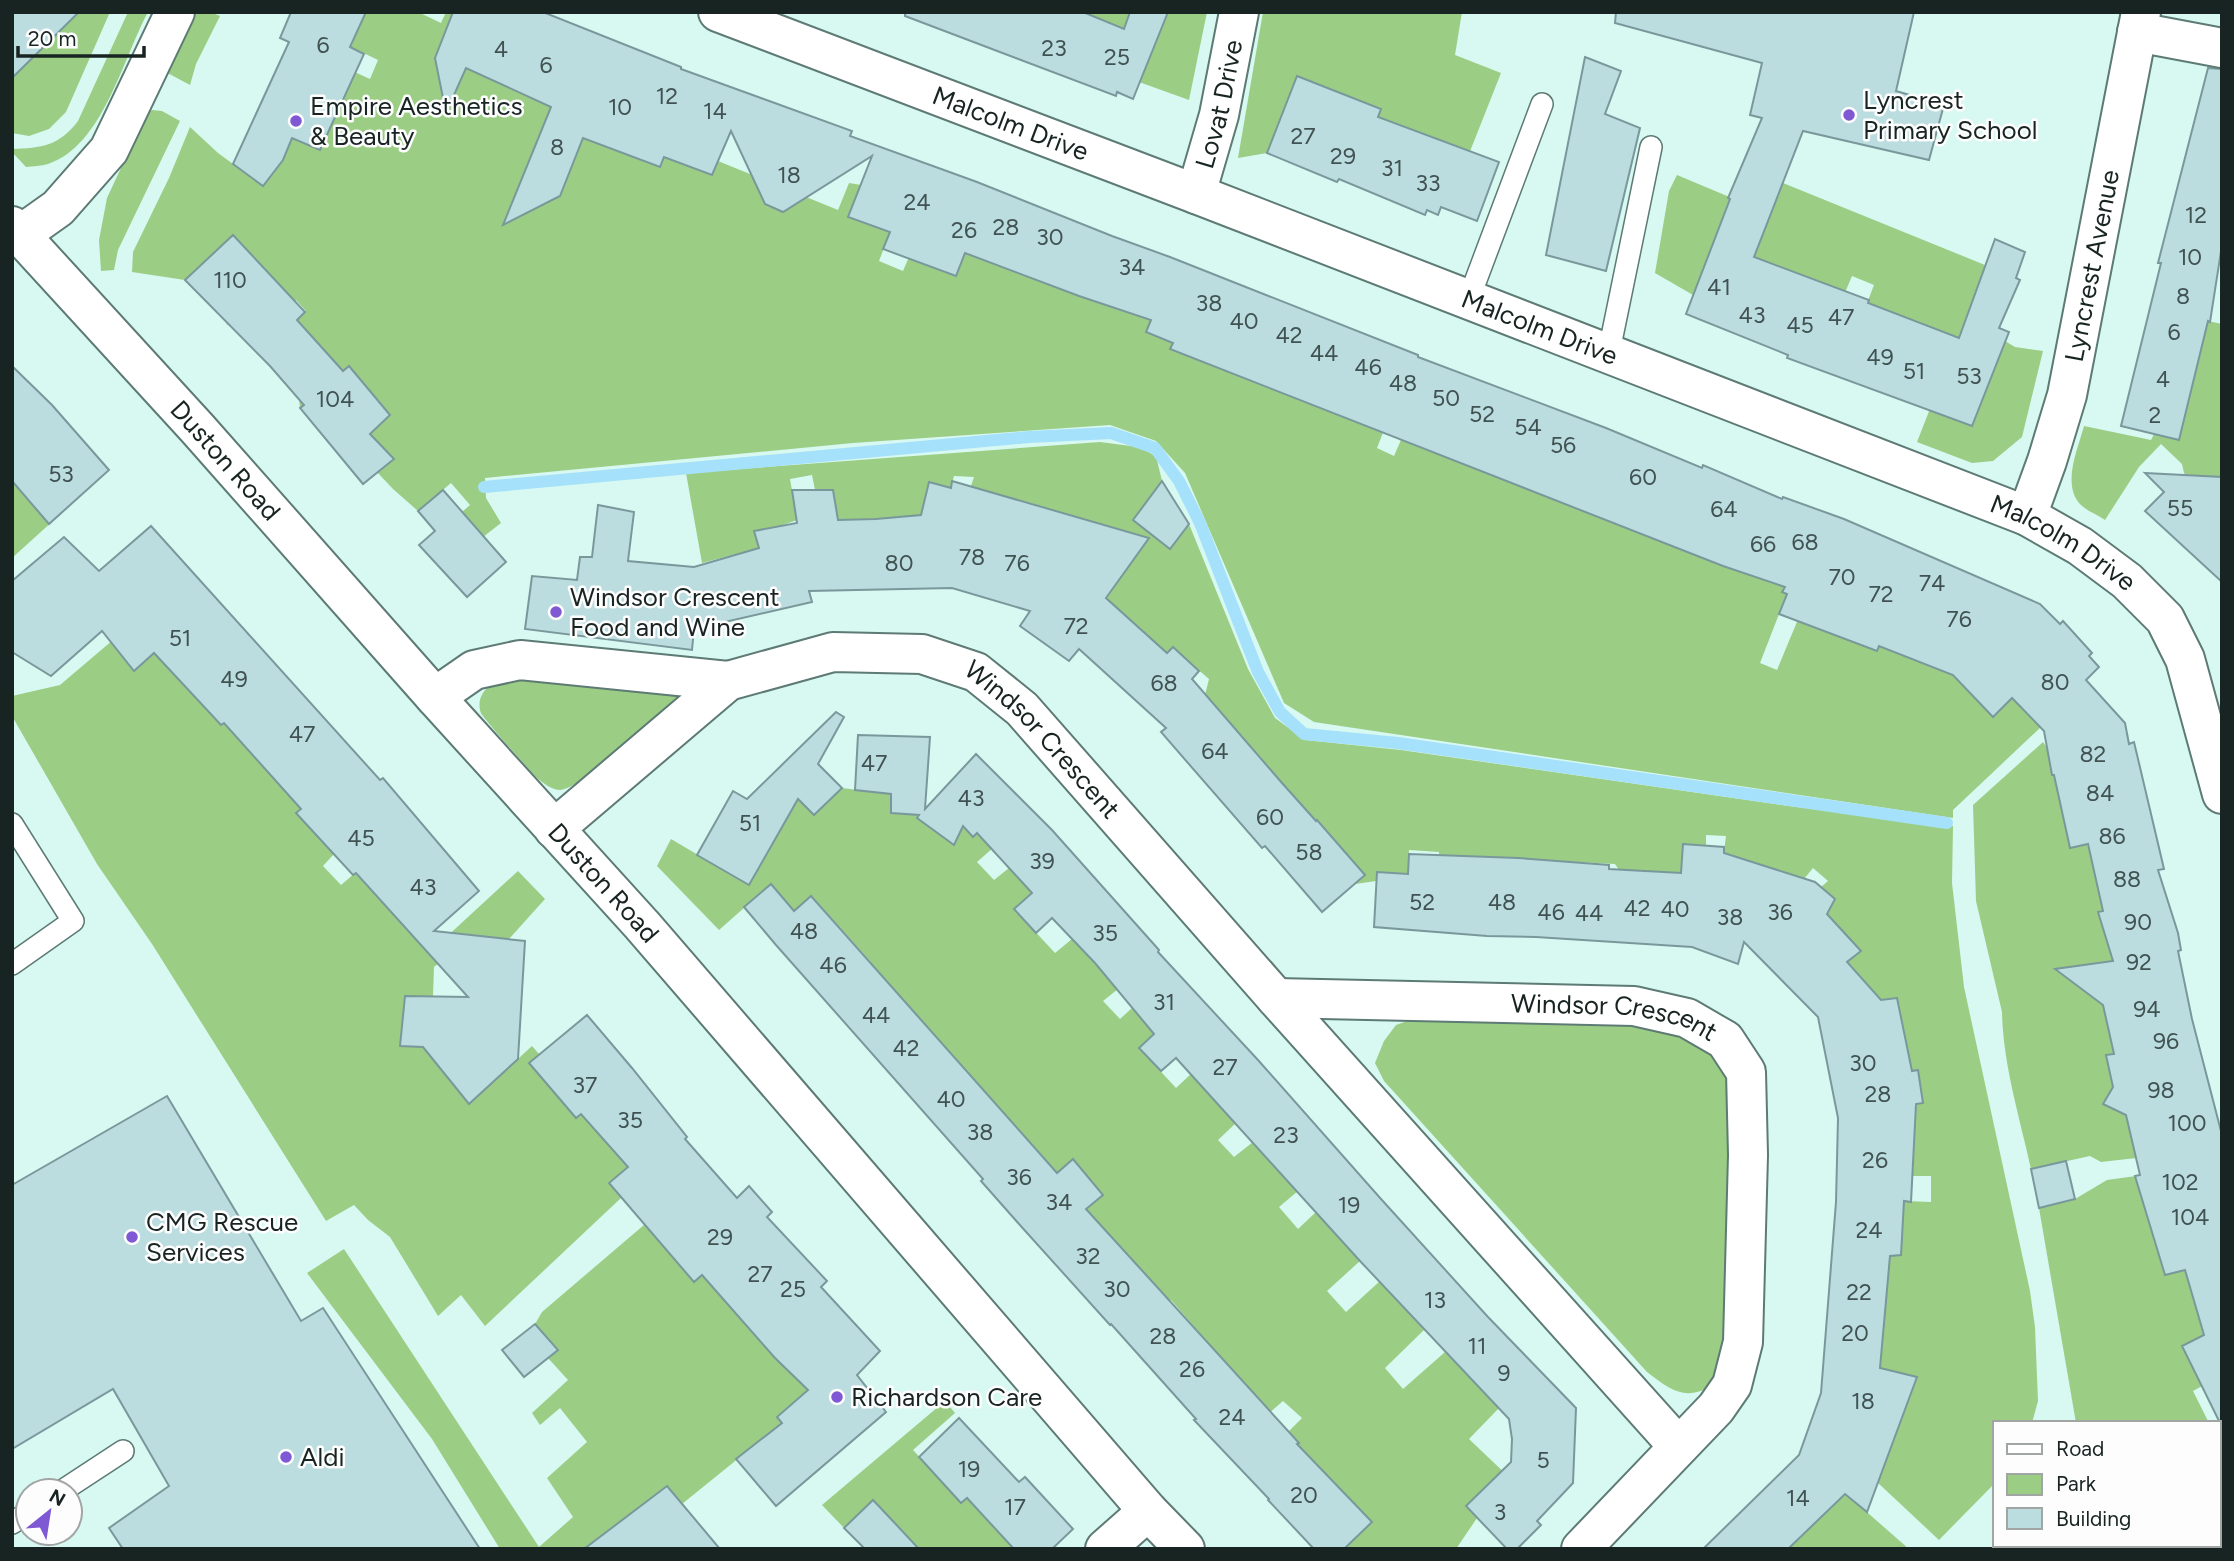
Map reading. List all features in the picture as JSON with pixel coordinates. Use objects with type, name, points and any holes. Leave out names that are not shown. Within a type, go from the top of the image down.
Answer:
[{"type":"street","points":[[16,231],[58,208],[109,150],[175,12]]},
{"type":"street","name":"Malcolm Drive","points":[[718,12],[2027,516],[2080,546],[2127,581],[2165,619],[2185,659],[2222,793]]},
{"type":"street","name":"Lovat Drive","points":[[1196,194],[1219,115],[1239,12]]},
{"type":"street","points":[[2139,22],[2222,48]]},
{"type":"street","name":"Lyncrest Avenue","points":[[2027,516],[2067,395],[2139,22]]},
{"type":"street","name":"Duston Road","points":[[16,231],[197,428],[660,946],[1148,1511],[1185,1549]]},
{"type":"street","name":"Windsor Crescent","points":[[436,697],[474,670],[520,660],[728,681],[833,652],[922,654],[976,672],[1022,709],[1276,998],[1678,1446]]},
{"type":"street","name":"Windsor Crescent","points":[[554,829],[728,681]]},
{"type":"street","name":"Windsor Crescent","points":[[1276,998],[1634,1006],[1687,1018],[1725,1040],[1746,1072],[1748,1155],[1743,1342],[1732,1385],[1716,1408],[1581,1549]]},
{"type":"street","points":[[1105,1549],[1148,1511]]},
{"type":"lane","points":[[1468,301],[1542,104]]},
{"type":"lane","points":[[1608,356],[1651,147]]},
{"type":"lane","points":[[12,824],[73,922],[12,964]]},
{"type":"lane","points":[[83,1477],[123,1451]]},
{"type":"green space","points":[[68,12],[110,12],[66,112],[49,129],[29,136],[12,133],[12,78],[73,18]]},
{"type":"green space","points":[[128,12],[148,12],[97,120],[67,154],[48,164],[26,167],[12,149],[32,148],[57,141],[78,121]]},
{"type":"green space","points":[[195,12],[210,12],[220,16],[196,64],[190,85],[162,70]]},
{"type":"green space","points":[[366,12],[418,12],[441,23],[446,12],[453,12],[435,57],[438,73],[474,50],[490,56],[483,76],[507,87],[523,46],[543,99],[587,140],[620,152],[634,114],[634,157],[660,167],[677,124],[712,175],[718,161],[838,210],[849,183],[861,185],[848,217],[890,232],[879,261],[903,271],[912,250],[930,266],[956,276],[970,242],[1069,292],[1181,323],[1171,348],[1260,354],[1251,381],[1270,389],[1279,365],[1339,387],[1330,412],[1384,430],[1377,448],[1394,456],[1410,419],[1409,443],[1428,451],[1437,427],[1470,440],[1461,463],[1792,565],[1783,592],[1802,600],[1853,642],[1877,651],[1899,595],[1957,676],[1993,717],[2012,698],[2078,692],[1953,810],[1953,818],[1314,722],[1284,703],[1185,473],[1156,441],[1110,425],[853,443],[485,478],[486,498],[501,523],[483,537],[462,512],[470,505],[451,483],[418,511],[377,472],[393,459],[370,434],[390,415],[349,366],[300,408],[299,398],[330,357],[297,319],[306,311],[296,300],[248,341],[235,328],[226,324],[274,280],[185,280],[132,272],[133,252],[190,127],[218,153],[263,186],[285,154],[292,138],[320,150],[336,114],[291,43],[370,79],[378,60],[351,47]],"holes":[[[1781,609],[1799,617],[1777,670],[1760,663]]]},
{"type":"green space","points":[[1071,12],[1130,12],[1124,29]]},
{"type":"green space","points":[[1168,12],[1207,12],[1189,100],[1139,82]]},
{"type":"green space","points":[[1263,12],[1462,12],[1455,55],[1501,73],[1465,164],[1369,139],[1381,109],[1362,101],[1352,125],[1335,92],[1297,76],[1267,153],[1238,158]]},
{"type":"green space","points":[[152,110],[162,111],[180,121],[118,250],[114,270],[101,271],[99,240],[107,198],[146,114]]},
{"type":"green space","points":[[1677,175],[1770,214],[1783,183],[1985,265],[1972,303],[2005,341],[2015,347],[2043,351],[2022,437],[1993,461],[1972,463],[1917,442],[1951,355],[1945,350],[1951,335],[1914,320],[1908,334],[1856,332],[1874,285],[1852,276],[1841,302],[1815,293],[1820,281],[1713,243],[1693,295],[1655,273],[1669,191]]},
{"type":"green space","points":[[2208,321],[2222,324],[2222,478],[2199,488],[2184,473],[2182,464],[2161,444],[2139,467],[2105,520],[2086,509],[2075,497],[2072,487],[2075,456],[2084,426],[2151,440],[2154,434],[2179,439]]},
{"type":"green space","points":[[1100,442],[1138,447],[1156,456],[1162,481],[1134,521],[1170,549],[1189,524],[1248,669],[1275,718],[1305,740],[1401,750],[1789,806],[1953,826],[1952,883],[1964,987],[2030,1291],[2035,1327],[2038,1401],[2033,1421],[1993,1421],[1993,1485],[1939,1540],[1877,1482],[1917,1378],[1864,1364],[1881,1351],[1888,1276],[1879,1257],[1901,1255],[1904,1201],[1931,1202],[1931,1176],[1912,1176],[1914,1144],[1904,1105],[1923,1103],[1918,1071],[1902,1073],[1881,1000],[1847,962],[1827,914],[1835,899],[1821,887],[1828,881],[1813,868],[1790,896],[1721,874],[1726,836],[1706,835],[1706,845],[1683,844],[1681,873],[1619,870],[1615,864],[1489,857],[1439,866],[1439,852],[1409,850],[1408,874],[1377,872],[1376,881],[1355,884],[1341,847],[1318,820],[1312,824],[1282,783],[1205,695],[1209,679],[1173,648],[1167,653],[1137,625],[1103,604],[1123,574],[1072,517],[1024,501],[1013,533],[970,489],[974,477],[954,476],[951,488],[929,482],[920,519],[838,522],[833,490],[815,490],[812,475],[790,479],[797,520],[754,531],[759,548],[702,563],[686,473]]},
{"type":"green space","points":[[12,481],[44,506],[54,520],[12,558]]},
{"type":"green space","points":[[160,600],[116,648],[134,671],[154,653],[182,683],[194,673],[201,702],[221,725],[255,696],[318,794],[296,813],[334,854],[323,866],[341,885],[355,873],[429,953],[518,871],[545,899],[509,939],[473,935],[434,967],[433,996],[406,996],[400,1046],[483,1049],[487,1053],[452,1082],[469,1104],[532,1046],[562,1080],[576,1118],[632,1068],[636,1078],[595,1130],[627,1167],[609,1183],[621,1198],[485,1326],[461,1295],[438,1316],[390,1237],[354,1205],[326,1221],[152,944],[97,864],[12,716],[12,696],[60,685]]},
{"type":"green space","points":[[505,677],[674,686],[678,698],[640,735],[603,765],[585,778],[557,790],[537,778],[481,713],[480,698],[485,690]]},
{"type":"green space","points":[[2043,742],[2047,748],[2052,775],[2069,770],[2058,785],[2070,847],[2087,844],[2107,910],[2099,912],[2117,960],[2082,965],[2076,976],[2101,989],[2137,1050],[2106,1055],[2111,1077],[2151,1106],[2131,1136],[2136,1158],[2101,1162],[2090,1156],[2031,1169],[2009,1072],[2002,1012],[1976,901],[1973,805]]},
{"type":"green space","points":[[773,773],[814,815],[842,788],[891,794],[891,813],[940,820],[936,832],[953,844],[963,826],[973,837],[988,822],[1002,840],[977,862],[994,880],[1009,868],[1032,893],[1015,910],[1055,953],[1072,939],[1118,989],[1103,1001],[1120,1019],[1132,1008],[1154,1034],[1139,1048],[1176,1088],[1192,1073],[1237,1122],[1218,1140],[1234,1157],[1253,1142],[1298,1191],[1279,1207],[1298,1229],[1316,1212],[1360,1261],[1327,1291],[1346,1312],[1380,1281],[1424,1330],[1385,1368],[1403,1389],[1445,1352],[1499,1408],[1469,1439],[1511,1479],[1495,1478],[1466,1506],[1477,1518],[1456,1549],[1344,1549],[1372,1522],[1278,1463],[1299,1443],[1288,1432],[1302,1418],[1283,1401],[1269,1413],[1171,1300],[1149,1319],[1064,1227],[1102,1194],[1073,1160],[1056,1174],[913,1012],[850,980],[870,961],[812,896],[794,911],[771,884],[719,930],[657,866],[671,839],[749,885],[785,821],[750,801]]},
{"type":"green space","points":[[1413,1019],[1640,1026],[1682,1031],[1711,1045],[1729,1069],[1731,1309],[1717,1383],[1697,1392],[1680,1392],[1647,1372],[1384,1081],[1375,1063],[1384,1041],[1396,1025]]},
{"type":"green space","points":[[2136,1176],[2140,1193],[2158,1189],[2158,1253],[2164,1274],[2192,1268],[2200,1298],[2194,1300],[2200,1323],[2222,1327],[2182,1346],[2202,1386],[2193,1391],[2208,1421],[2076,1421],[2039,1208],[2075,1199],[2107,1180]]},
{"type":"green space","points":[[665,1207],[673,1257],[694,1282],[767,1217],[782,1232],[717,1292],[776,1359],[808,1390],[777,1417],[821,1469],[789,1494],[750,1449],[682,1504],[666,1487],[587,1546],[588,1549],[500,1549],[432,1439],[307,1273],[344,1249],[539,1547],[573,1517],[547,1478],[587,1442],[560,1408],[540,1425],[532,1413],[568,1380],[548,1358],[558,1350],[535,1324],[542,1312]]},
{"type":"green space","points":[[945,1401],[955,1413],[913,1450],[961,1502],[969,1496],[1014,1549],[911,1549],[915,1545],[873,1501],[844,1528],[822,1505]]},
{"type":"green space","points":[[2222,1421],[2222,1549],[2212,1549],[2210,1547],[2220,1547]]},
{"type":"green space","points":[[1845,1493],[1909,1549],[1788,1549]]},
{"type":"building","points":[[12,12],[79,12],[12,78]]},
{"type":"building","points":[[291,12],[366,12],[350,47],[364,54],[320,150],[292,138],[283,160],[263,186],[233,164],[289,42],[280,38]]},
{"type":"building","points":[[453,12],[543,12],[681,69],[852,131],[850,136],[1170,257],[1702,468],[1703,465],[1782,499],[1783,497],[1844,519],[2040,604],[2060,624],[2063,621],[2092,653],[2089,656],[2099,667],[2086,680],[2125,723],[2129,744],[2134,742],[2164,869],[2158,870],[2178,933],[2181,950],[2178,951],[2192,1019],[2222,1135],[2222,1427],[2182,1346],[2204,1335],[2185,1270],[2165,1275],[2135,1176],[2140,1175],[2126,1115],[2103,1104],[2113,1087],[2106,1055],[2114,1054],[2103,1005],[2055,969],[2113,961],[2098,912],[2103,911],[2088,844],[2070,848],[2044,731],[2012,698],[1993,717],[1953,675],[1879,646],[1877,651],[1779,614],[1787,594],[1782,592],[1785,587],[1723,566],[1170,349],[1173,343],[1146,332],[1151,320],[965,253],[956,276],[883,249],[890,232],[848,217],[872,156],[783,212],[765,204],[731,131],[712,175],[664,157],[660,167],[583,138],[560,196],[503,225],[551,107],[466,68],[446,113],[435,58]]},
{"type":"building","points":[[905,12],[1083,12],[1124,29],[1130,12],[1168,12],[1133,99],[1117,92],[1116,96],[905,16]]},
{"type":"building","points":[[1616,12],[1914,12],[1896,91],[1944,105],[1929,160],[1803,131],[1754,257],[1869,300],[1868,303],[1959,338],[1995,239],[2025,252],[2016,278],[2020,280],[1999,328],[2009,332],[1972,426],[1787,358],[1788,355],[1686,314],[1730,199],[1728,198],[1762,118],[1750,115],[1762,63],[1615,23]]},
{"type":"building","points":[[1585,57],[1621,71],[1605,114],[1640,128],[1606,271],[1546,255]]},
{"type":"building","points":[[2208,68],[2222,69],[2222,245],[2210,322],[2208,321],[2179,440],[2121,426],[2161,263],[2158,263]]},
{"type":"building","points":[[1297,76],[1381,109],[1378,117],[1499,162],[1477,221],[1441,207],[1438,215],[1427,210],[1425,215],[1267,153]]},
{"type":"building","points":[[233,235],[305,312],[297,320],[343,371],[349,366],[390,415],[370,434],[394,459],[363,484],[300,408],[304,405],[270,366],[185,280]]},
{"type":"building","points":[[12,366],[52,405],[109,470],[49,524],[12,481]]},
{"type":"building","points":[[2145,473],[2222,477],[2222,582],[2145,511],[2164,492]]},
{"type":"building","points":[[952,481],[1149,538],[1106,598],[1167,653],[1173,647],[1199,671],[1192,679],[1365,875],[1322,912],[1161,732],[1166,728],[1079,649],[1069,661],[1020,626],[1030,611],[952,588],[809,591],[812,602],[694,629],[692,650],[525,629],[532,576],[577,580],[580,557],[592,557],[598,505],[634,512],[628,561],[694,567],[759,548],[754,531],[797,523],[792,490],[833,490],[838,520],[876,519],[921,515],[929,482],[951,488]]},
{"type":"building","points":[[1162,481],[1189,524],[1170,549],[1133,520]]},
{"type":"building","points":[[443,490],[506,562],[467,597],[419,545],[435,531],[418,511]]},
{"type":"building","points":[[151,526],[380,780],[383,778],[479,891],[434,931],[525,941],[518,1059],[469,1104],[423,1047],[400,1046],[405,996],[468,997],[356,873],[353,875],[296,813],[301,809],[224,723],[221,725],[154,653],[134,671],[102,631],[51,676],[12,652],[12,581],[64,537],[99,571]]},
{"type":"building","points":[[836,712],[844,717],[818,764],[842,788],[814,815],[798,799],[749,885],[697,855],[733,791],[747,799]]},
{"type":"building","points":[[858,735],[930,737],[925,809],[976,754],[1052,830],[1381,1199],[1488,1317],[1576,1408],[1573,1483],[1537,1521],[1541,1525],[1517,1549],[1507,1549],[1466,1506],[1511,1462],[1509,1419],[1360,1261],[1176,1058],[1161,1071],[1139,1048],[1154,1034],[1095,963],[1052,918],[1036,933],[1014,909],[1032,893],[977,833],[973,837],[963,826],[954,845],[917,818],[919,815],[891,813],[891,794],[855,790]]},
{"type":"building","points":[[1683,844],[1724,847],[1724,853],[1815,882],[1835,899],[1827,914],[1861,951],[1847,962],[1881,1000],[1897,998],[1912,1071],[1918,1070],[1923,1103],[1916,1104],[1911,1202],[1904,1201],[1901,1255],[1890,1256],[1880,1368],[1917,1377],[1867,1512],[1845,1494],[1788,1549],[1703,1549],[1799,1455],[1821,1393],[1836,1202],[1838,1118],[1818,1017],[1744,942],[1738,964],[1692,947],[1374,927],[1377,872],[1408,874],[1409,854],[1518,858],[1609,865],[1609,869],[1681,873]]},
{"type":"building","points":[[771,884],[794,911],[811,896],[1057,1173],[1073,1159],[1103,1195],[1086,1209],[1299,1443],[1297,1444],[1372,1522],[1344,1549],[1314,1549],[1194,1420],[1196,1419],[1019,1224],[981,1181],[983,1179],[776,945],[744,907]]},
{"type":"building","points":[[587,1015],[687,1137],[685,1139],[737,1198],[749,1186],[772,1212],[767,1217],[827,1281],[821,1287],[880,1351],[857,1375],[886,1412],[776,1506],[736,1459],[782,1423],[777,1417],[808,1390],[775,1358],[702,1275],[694,1282],[609,1183],[628,1167],[581,1114],[576,1118],[529,1063]]},
{"type":"building","points":[[167,1096],[301,1321],[323,1308],[480,1549],[123,1549],[109,1528],[169,1486],[113,1389],[12,1449],[12,1185]]},
{"type":"building","points":[[2066,1161],[2075,1199],[2039,1208],[2031,1169]]},
{"type":"building","points":[[535,1324],[558,1350],[524,1377],[502,1350]]},
{"type":"building","points":[[959,1418],[1019,1482],[1025,1477],[1073,1529],[1052,1549],[1014,1549],[967,1498],[961,1503],[919,1457]]},
{"type":"building","points":[[667,1486],[720,1549],[584,1549]]},
{"type":"building","points":[[873,1500],[919,1549],[865,1549],[844,1528]]},
{"type":"waterway","points":[[484,487],[1029,437],[1111,433],[1155,448],[1179,481],[1200,523],[1258,672],[1280,712],[1304,734],[1398,743],[1947,823]]},
{"type":"place","name":"Lyncrest Primary School","points":[[1849,115]]},
{"type":"place","name":"Empire Aesthetics & Beauty","points":[[296,121]]},
{"type":"place","name":"Windsor Crescent Food and Wine","points":[[556,612]]},
{"type":"place","name":"CMG Rescue Services","points":[[132,1237]]},
{"type":"place","name":"Richardson Care","points":[[837,1397]]},
{"type":"place","name":"Aldi","points":[[286,1457]]}]
